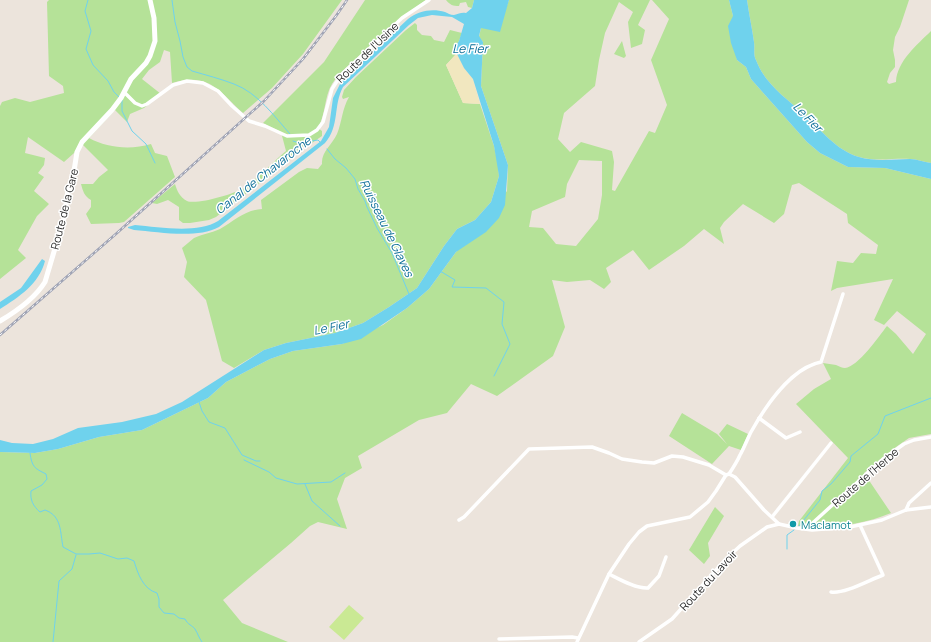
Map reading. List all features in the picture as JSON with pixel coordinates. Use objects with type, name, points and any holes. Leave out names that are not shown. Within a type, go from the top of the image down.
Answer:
[{"type":"street","name":"Route de la Gare","points":[[0,321],[31,298],[45,282],[64,218],[68,190],[74,170],[78,148],[108,115],[131,79],[146,63],[154,47],[154,18],[150,0]]},
{"type":"street","name":"Route de l'Usine","points":[[124,92],[135,104],[142,106],[173,85],[187,81],[203,83],[218,90],[232,106],[249,121],[265,126],[287,136],[310,135],[317,130],[323,122],[330,93],[339,78],[402,18],[429,0]]},
{"type":"street","points":[[499,639],[572,637],[577,640],[609,574],[639,532],[647,526],[690,517],[708,502],[741,454],[750,433],[759,418],[779,391],[806,367],[822,362],[843,294]]},
{"type":"street","points":[[759,418],[786,438],[800,432]]},
{"type":"street","name":"Route de l'Herbe","points":[[806,529],[883,459],[904,444],[914,440],[931,437]]},
{"type":"street","points":[[772,517],[831,443]]},
{"type":"street","points":[[459,520],[464,517],[529,449],[592,447],[622,459],[654,463],[672,456],[683,457],[709,465],[735,477],[751,496],[779,524],[806,529],[820,530],[860,525],[882,520],[906,510],[931,507]]},
{"type":"street","points":[[906,510],[909,504],[931,482]]},
{"type":"street","name":"Route du Lavoir","points":[[639,642],[672,619],[726,559],[740,546],[767,527],[779,524]]},
{"type":"street","points":[[831,592],[847,589],[883,575],[860,525]]},
{"type":"street","points":[[609,574],[623,581],[643,588],[648,588],[659,576],[666,557]]},
{"type":"green space","points":[[49,0],[342,0],[303,54],[272,88],[243,113],[212,85],[195,80],[185,80],[172,83],[170,52],[164,50],[160,62],[149,70],[142,79],[161,94],[144,108],[130,114],[127,122],[115,110],[89,138],[103,144],[119,147],[135,147],[151,144],[155,153],[167,156],[175,177],[124,222],[91,224],[86,214],[91,207],[91,200],[85,195],[81,184],[93,184],[108,170],[83,145],[64,162],[28,137],[25,153],[45,158],[44,165],[38,173],[44,177],[34,191],[49,204],[37,216],[18,250],[26,258],[0,279],[0,106],[2,102],[15,98],[30,102],[64,93],[63,86],[49,76],[47,2]]},
{"type":"green space","points":[[365,0],[426,0],[384,33],[335,80],[329,89],[321,123],[318,128],[322,131],[322,136],[312,143],[300,148],[289,160],[216,217],[209,220],[183,223],[179,220],[179,207],[168,200],[157,204],[152,203],[175,184],[182,198],[192,202],[199,202],[232,193],[244,188],[286,151],[281,132],[263,123],[324,62]]},
{"type":"green space","points":[[446,0],[474,0],[472,8],[468,7],[466,2],[460,3],[459,6],[455,6]]},
{"type":"green space","points":[[509,0],[650,0],[638,25],[645,30],[642,44],[631,48],[628,22],[633,12],[619,2],[605,33],[595,86],[564,113],[558,139],[570,152],[581,142],[612,151],[614,162],[612,190],[615,191],[649,131],[655,133],[667,105],[651,60],[669,19],[652,0],[729,0],[733,16],[737,60],[746,67],[751,79],[807,142],[820,153],[848,167],[885,168],[931,179],[931,434],[909,438],[864,473],[891,513],[869,521],[846,525],[822,527],[798,526],[799,521],[848,458],[796,404],[814,389],[831,379],[823,363],[844,368],[850,366],[862,357],[887,326],[913,354],[926,334],[897,311],[884,325],[874,320],[893,279],[837,288],[831,291],[837,261],[853,263],[861,253],[876,254],[878,245],[848,223],[847,214],[799,183],[792,185],[784,214],[774,223],[743,204],[724,222],[720,228],[724,244],[704,229],[684,246],[649,270],[633,250],[606,268],[611,282],[604,289],[590,280],[567,282],[552,280],[565,327],[553,356],[497,396],[471,384],[447,413],[419,420],[358,456],[362,468],[345,478],[337,499],[347,529],[318,522],[310,526],[223,600],[242,623],[288,642],[0,642],[0,452],[35,453],[58,449],[99,437],[142,430],[208,398],[226,382],[270,359],[293,351],[342,344],[383,325],[407,308],[429,289],[456,252],[507,191],[508,165],[481,86],[483,42],[479,37],[481,28],[505,11]],"holes":[[[579,160],[602,161],[602,195],[598,219],[576,246],[556,244],[543,228],[529,227],[532,211],[565,197],[567,184]]]},
{"type":"green space","points":[[747,0],[909,0],[895,37],[893,50],[895,67],[890,73],[887,82],[889,84],[896,82],[897,74],[904,60],[931,31],[931,163],[913,159],[878,160],[859,157],[843,150],[829,139],[770,83],[760,69],[755,58]]},
{"type":"green space","points":[[415,23],[417,25],[417,30],[422,35],[431,36],[434,40],[444,42],[450,30],[462,33],[454,48],[457,53],[446,65],[463,103],[480,104],[494,146],[499,176],[491,202],[475,220],[457,229],[444,246],[417,288],[389,307],[363,323],[335,333],[286,343],[264,350],[234,368],[222,361],[206,300],[184,277],[187,262],[182,248],[200,235],[214,232],[250,211],[262,209],[261,200],[299,172],[307,168],[318,169],[322,164],[325,152],[335,138],[339,129],[349,97],[343,99],[342,97],[344,90],[356,77]]},
{"type":"green space","points":[[622,41],[626,56],[624,58],[614,54]]},
{"type":"green space","points":[[682,413],[717,434],[727,444],[719,434],[727,424],[748,434],[741,450],[729,446],[712,464],[669,436]]},
{"type":"green space","points":[[715,507],[724,516],[708,543],[710,556],[704,564],[689,550]]},
{"type":"green space","points":[[349,605],[364,618],[344,640],[329,627]]},
{"type":"sand","points":[[457,53],[464,68],[473,79],[480,104],[463,103],[446,65]]},
{"type":"water","name":"Le Fier","points":[[474,0],[509,0],[500,32],[481,28],[479,36],[483,42],[481,86],[508,165],[505,205],[499,218],[486,232],[456,252],[429,289],[407,308],[361,339],[342,344],[293,351],[270,359],[226,382],[208,398],[142,430],[99,437],[58,449],[35,453],[0,452],[0,440],[12,443],[33,444],[53,439],[78,428],[122,422],[156,414],[182,402],[264,350],[286,343],[335,333],[363,323],[417,288],[444,246],[457,229],[475,220],[491,202],[499,176],[494,146],[473,79],[464,68],[454,48],[459,41],[464,24],[452,17],[432,15],[418,18],[409,25],[343,87],[338,101],[333,130],[325,143],[219,227],[200,233],[178,234],[134,230],[128,227],[135,225],[189,229],[209,225],[218,221],[321,141],[329,127],[333,98],[341,82],[408,19],[421,12],[430,10],[445,12],[453,15],[466,13],[472,8]]},
{"type":"water","name":"Le Fier","points":[[729,0],[747,0],[755,58],[760,69],[770,83],[829,139],[843,150],[865,159],[913,159],[931,163],[931,179],[885,168],[848,167],[820,153],[807,142],[751,79],[746,67],[737,60],[731,43],[728,26],[733,16]]},
{"type":"water","points":[[42,259],[45,261],[42,269],[33,283],[21,295],[0,309],[0,302],[21,288]]},
{"type":"waterway","points":[[88,0],[85,11],[91,31],[86,49],[93,65],[108,81],[114,92],[119,97]]},
{"type":"waterway","name":"Ruisseau de Glaves","points":[[172,0],[175,22],[183,57],[187,67],[192,71],[234,84],[251,93],[290,134]]},
{"type":"waterway","points":[[122,100],[122,111],[132,131],[146,144],[155,163]]},
{"type":"waterway","name":"Ruisseau de Glaves","points":[[293,141],[299,143],[318,140],[320,142]]},
{"type":"waterway","name":"Ruisseau de Glaves","points":[[327,149],[355,179],[358,189],[377,228],[392,253],[409,294]]},
{"type":"waterway","points":[[440,271],[455,280],[452,287],[486,288],[504,302],[502,324],[510,344],[494,376]]},
{"type":"waterway","points":[[799,526],[820,500],[822,491],[831,484],[850,462],[851,456],[878,434],[885,416],[931,398]]},
{"type":"waterway","points":[[199,402],[202,411],[209,422],[225,428],[242,455],[256,461],[260,461]]},
{"type":"waterway","points":[[30,453],[34,466],[46,474],[47,479],[42,485],[31,491],[32,500],[40,512],[45,510],[55,516],[59,525],[63,547],[76,554],[100,553],[118,559],[127,558],[134,561],[139,576],[145,585],[157,593],[159,607],[164,613],[174,614],[179,618],[185,619],[187,623],[195,629],[202,642]]},
{"type":"waterway","points":[[244,460],[269,472],[276,478],[297,484],[331,482],[345,473]]},
{"type":"waterway","points":[[305,484],[312,501],[340,526]]},
{"type":"waterway","points":[[787,549],[787,535],[794,530]]},
{"type":"waterway","points":[[53,642],[59,581],[72,569],[76,555]]},
{"type":"railway","points":[[0,335],[117,233],[264,101],[303,59],[347,0]]},
{"type":"place","name":"Maclamot","points":[[793,524]]},
{"type":"water label","name":"Canal de Chavaroche","points":[[263,175]]}]
